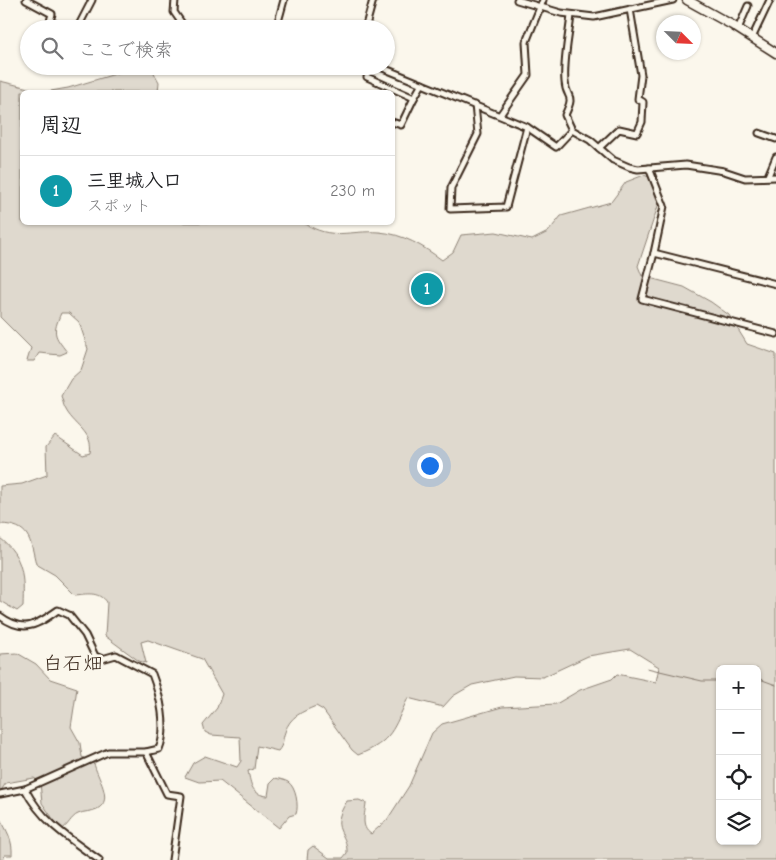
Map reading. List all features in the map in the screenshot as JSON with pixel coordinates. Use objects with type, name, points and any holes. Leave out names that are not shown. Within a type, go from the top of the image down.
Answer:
[{"type":"highway","points":[[687,0],[776,53]]},
{"type":"street","points":[[26,0],[52,14],[50,20]]},
{"type":"street","points":[[82,20],[92,0]]},
{"type":"street","points":[[175,0],[174,12],[180,20]]},
{"type":"street","points":[[278,20],[284,0]]},
{"type":"street","points":[[367,20],[373,0]]},
{"type":"street","points":[[517,0],[571,15],[594,17],[673,0]]},
{"type":"street","points":[[500,115],[528,75],[526,42],[543,0]]},
{"type":"street","points":[[752,38],[770,0]]},
{"type":"street","points":[[738,29],[748,6]]},
{"type":"street","points":[[600,148],[619,129],[637,133],[642,122],[643,102],[638,99],[641,76],[630,9]]},
{"type":"street","points":[[571,15],[565,84],[571,95],[571,103],[565,115],[572,130],[590,140],[613,160],[629,167],[649,168],[686,165],[716,170],[745,178],[776,177]]},
{"type":"street","points":[[395,73],[528,127],[556,147],[572,130]]},
{"type":"street","points":[[367,77],[414,98]]},
{"type":"street","points":[[395,123],[400,125],[422,84]]},
{"type":"street","points":[[475,104],[478,134],[451,188],[450,209],[506,207],[528,127]]},
{"type":"street","points":[[759,133],[776,139]]},
{"type":"street","points":[[768,176],[776,157]]},
{"type":"street","points":[[649,168],[664,206],[642,299],[776,334]]},
{"type":"street","points":[[654,253],[776,284]]},
{"type":"street","points":[[0,616],[24,626],[37,624],[58,610],[69,615],[85,635],[95,656],[102,659],[116,655],[152,674],[162,702],[162,742],[159,749],[146,752],[108,752],[25,789],[0,794]]},
{"type":"street","points":[[146,752],[167,794],[181,796],[172,860]]},
{"type":"street","points":[[25,789],[52,826],[99,860]]},
{"type":"shaded area","points":[[112,75],[155,75],[159,82],[158,90],[56,90]]},
{"type":"shaded area","points":[[0,81],[37,90],[20,90],[20,225],[308,225],[323,232],[341,234],[379,232],[396,235],[420,246],[442,260],[453,252],[461,235],[496,232],[532,240],[548,232],[561,216],[611,202],[626,182],[644,175],[658,181],[660,200],[638,266],[642,276],[684,287],[711,302],[729,315],[747,344],[776,354],[776,860],[307,860],[308,850],[313,846],[329,858],[343,858],[347,853],[347,846],[340,830],[339,819],[347,801],[359,800],[366,803],[364,824],[371,834],[387,820],[409,786],[432,733],[442,724],[502,707],[556,704],[580,690],[612,679],[617,674],[656,682],[659,667],[630,649],[588,656],[543,677],[514,676],[472,685],[453,696],[443,707],[408,698],[395,726],[385,739],[370,750],[358,755],[352,750],[323,710],[316,706],[301,713],[290,722],[278,751],[257,746],[254,769],[248,771],[253,788],[259,794],[268,796],[270,783],[275,778],[291,784],[295,792],[297,811],[296,814],[289,816],[279,828],[220,781],[199,782],[185,777],[193,763],[205,756],[237,767],[241,761],[240,737],[211,735],[205,732],[203,725],[217,708],[222,694],[202,659],[148,640],[141,642],[146,663],[139,661],[105,636],[107,602],[104,599],[93,594],[75,595],[55,575],[36,564],[30,541],[23,531],[17,527],[0,524],[0,486],[22,484],[47,475],[46,447],[55,436],[83,455],[90,453],[89,440],[86,434],[65,408],[61,396],[71,379],[81,370],[88,349],[79,322],[69,313],[61,313],[56,326],[56,334],[59,342],[67,352],[60,355],[39,353],[34,361],[27,361],[31,348],[0,317]]},
{"type":"shaded area","points":[[0,538],[14,553],[21,568],[23,606],[17,611],[0,601]]},
{"type":"shaded area","points":[[17,653],[36,664],[50,679],[77,688],[71,727],[80,743],[82,757],[94,763],[103,787],[104,800],[102,805],[95,810],[76,815],[61,830],[42,803],[40,782],[34,778],[6,783],[0,792],[0,654]]},
{"type":"shaded area","points":[[0,819],[12,845],[12,855],[5,855],[3,860],[0,860]]},
{"type":"waterway","points":[[647,668],[702,681],[716,681]]},
{"type":"waterway","points":[[761,679],[776,685]]},
{"type":"place","name":"三里城入口","points":[[427,289]]},
{"type":"district","name":"白石畑","points":[[73,663]]}]
